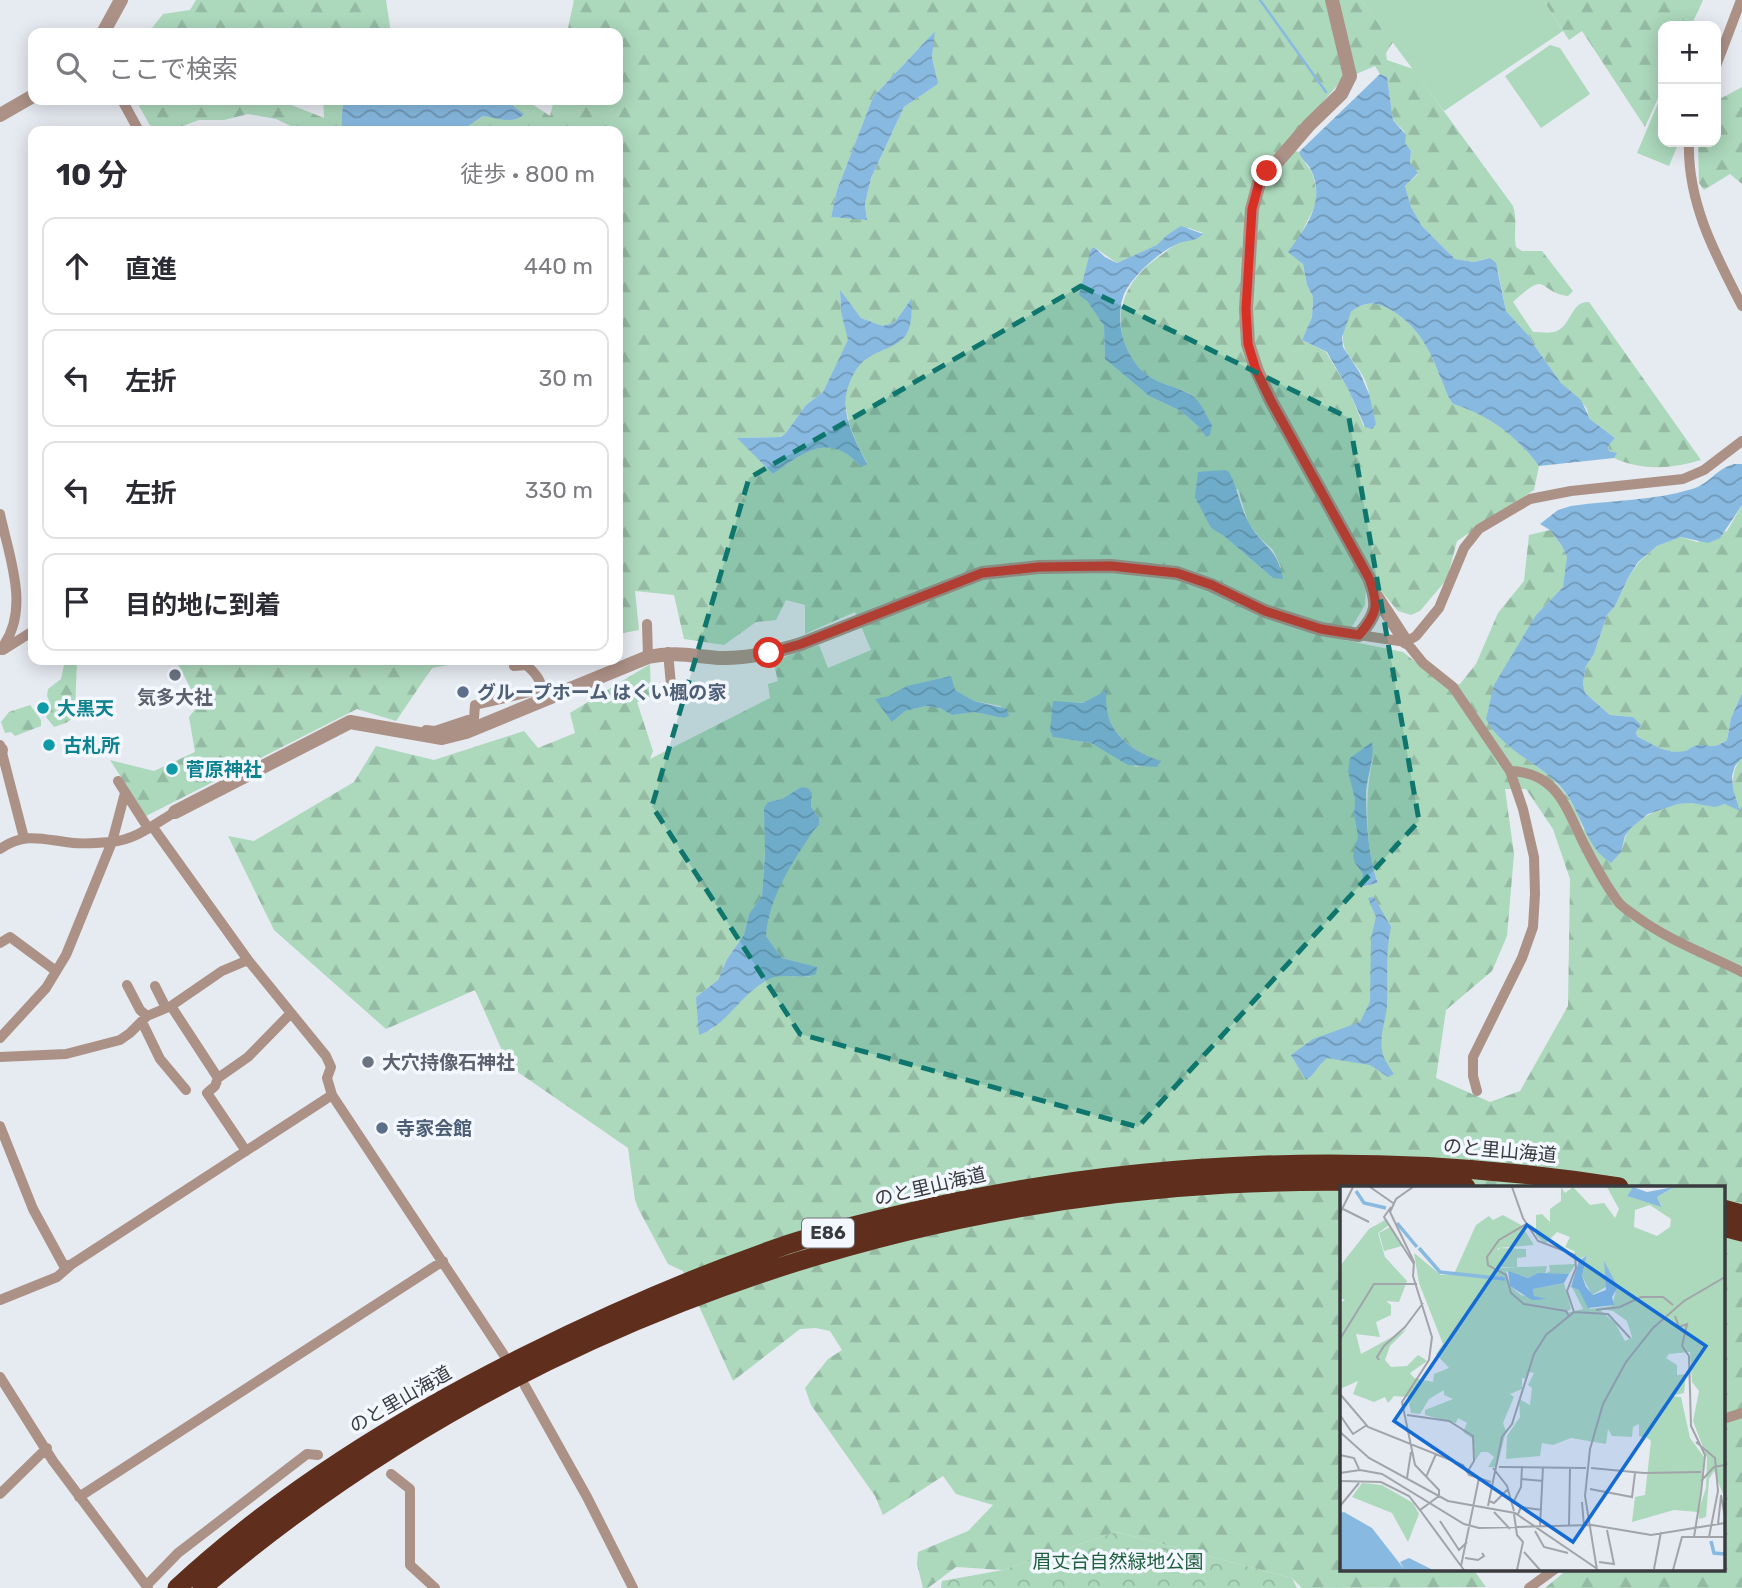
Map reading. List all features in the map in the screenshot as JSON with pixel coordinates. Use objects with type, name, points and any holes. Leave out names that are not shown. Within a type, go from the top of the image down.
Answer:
[{"type":"highway","name":"のと里山海道","points":[[178,1587],[218,1550],[293,1492],[417,1413],[636,1302],[707,1273],[794,1243],[962,1200],[1052,1184],[1189,1170],[1393,1165],[1567,1179],[1612,1186]]},
{"type":"highway","name":"のと里山海道","points":[[202,1588],[266,1535],[341,1481],[495,1387],[642,1317],[798,1260],[967,1217],[1056,1200],[1191,1186],[1316,1181],[1451,1186]]},
{"type":"highway","points":[[1724,1209],[1742,1214]]},
{"type":"highway","points":[[1724,1227],[1742,1232]]},
{"type":"street","points":[[106,28],[121,0]]},
{"type":"street","points":[[1332,0],[1350,76],[1341,94],[1309,125],[1259,183],[1252,209],[1246,309],[1248,344],[1256,370],[1271,401],[1377,596],[1406,642],[1423,663],[1452,687],[1510,771],[1523,809],[1534,857],[1533,926],[1522,958],[1472,1058],[1477,1091]]},
{"type":"street","points":[[1721,53],[1741,0]]},
{"type":"street","points":[[0,115],[28,99]]},
{"type":"street","points":[[125,105],[136,126]]},
{"type":"street","points":[[1689,147],[1690,181],[1701,218],[1710,243],[1742,306]]},
{"type":"street","points":[[0,849],[15,839],[24,838],[49,838],[75,843],[112,842],[130,838],[350,722],[442,738],[466,733],[544,695],[648,657],[668,652],[720,658],[777,651],[982,573],[1111,566],[1177,573],[1212,585],[1265,611],[1321,629],[1406,642],[1424,628],[1439,608],[1464,548],[1479,529],[1502,515],[1530,499],[1542,496],[1682,479],[1704,470],[1742,440]]},
{"type":"street","points":[[0,514],[17,596],[12,633],[0,651]]},
{"type":"street","points":[[1359,635],[1374,617],[1377,596]]},
{"type":"street","points":[[647,624],[648,657]]},
{"type":"street","points":[[0,651],[28,634]]},
{"type":"street","points":[[668,652],[672,696]]},
{"type":"street","points":[[514,666],[526,665],[534,671],[541,681],[544,695]]},
{"type":"street","points":[[403,731],[435,731],[474,718],[475,705],[544,695]]},
{"type":"street","points":[[0,748],[24,838]]},
{"type":"street","points":[[1510,771],[1535,775],[1550,784],[1565,803],[1585,847],[1620,904],[1647,924],[1687,947],[1742,972]]},
{"type":"street","points":[[118,781],[248,960],[327,1056],[331,1067],[327,1078],[332,1095],[504,1355]]},
{"type":"street","points":[[0,1038],[46,988],[66,955],[112,842],[125,793]]},
{"type":"street","points":[[0,943],[10,937],[56,971]]},
{"type":"street","points":[[0,1057],[66,1054],[120,1040],[145,1019],[222,971],[248,960]]},
{"type":"street","points":[[127,985],[141,1010],[160,1059],[186,1090]]},
{"type":"street","points":[[155,986],[218,1078]]},
{"type":"street","points":[[246,1151],[207,1093],[215,1086],[218,1078],[248,1057],[291,1013]]},
{"type":"street","points":[[0,1300],[57,1277],[72,1264],[332,1095]]},
{"type":"street","points":[[0,1126],[33,1209],[64,1266],[72,1264]]},
{"type":"street","points":[[79,1497],[443,1261]]},
{"type":"street","points":[[0,1377],[79,1497],[147,1587],[178,1553],[307,1454],[318,1455]]},
{"type":"street","points":[[525,1386],[587,1497],[633,1588]]},
{"type":"street","points":[[1724,1419],[1742,1413]]},
{"type":"street","points":[[0,1494],[47,1448]]},
{"type":"street","points":[[391,1474],[410,1489],[410,1565],[435,1588]]},
{"type":"street","points":[[1529,1588],[1554,1570]]},
{"type":"highlighted area","points":[[1081,286],[1349,418],[1419,821],[1138,1127],[800,1034],[652,806],[749,478]]},
{"type":"green space","points":[[196,0],[386,0],[390,28],[152,28],[163,14],[190,10]]},
{"type":"green space","points":[[574,0],[1361,0],[1393,42],[1386,53],[1387,60],[1413,69],[1513,206],[1516,247],[1522,251],[1542,251],[1573,291],[1568,296],[1558,294],[1538,284],[1513,302],[1533,332],[1557,331],[1579,305],[1589,302],[1701,460],[1679,465],[1646,467],[1614,458],[1616,453],[1609,451],[1608,445],[1615,438],[1590,419],[1586,407],[1561,383],[1530,337],[1506,311],[1498,270],[1490,258],[1474,262],[1455,259],[1422,226],[1411,207],[1405,186],[1418,174],[1410,163],[1411,151],[1404,143],[1404,131],[1393,120],[1387,77],[1380,74],[1375,66],[1342,80],[1283,148],[1299,152],[1312,173],[1316,193],[1315,205],[1302,233],[1298,258],[1303,264],[1307,285],[1313,297],[1312,317],[1302,340],[1326,352],[1349,391],[1364,427],[1369,393],[1366,381],[1345,347],[1345,326],[1351,312],[1361,306],[1376,304],[1386,307],[1409,324],[1422,340],[1453,404],[1491,420],[1521,445],[1539,466],[1534,490],[1457,541],[1447,579],[1420,611],[1411,615],[1398,611],[1377,586],[1366,586],[1365,605],[1344,640],[1403,652],[1446,686],[1460,684],[1476,664],[1498,613],[1524,581],[1529,535],[1550,530],[1567,557],[1563,587],[1536,615],[1507,745],[1549,775],[1563,790],[1575,807],[1583,829],[1621,852],[1630,829],[1652,813],[1685,803],[1725,804],[1731,791],[1735,768],[1742,758],[1742,1588],[1545,1588],[1567,1570],[1724,1570],[1724,1186],[1340,1186],[1340,1570],[1474,1570],[1486,1587],[1302,1588],[1292,1578],[1116,1532],[1003,1570],[956,1567],[928,1588],[923,1588],[917,1564],[918,1552],[968,1531],[993,1505],[956,1494],[943,1476],[883,1515],[875,1496],[811,1405],[805,1388],[828,1359],[842,1350],[830,1331],[800,1329],[733,1381],[683,1271],[668,1264],[639,1210],[635,1200],[628,1148],[509,1066],[475,990],[386,1029],[274,930],[228,836],[254,841],[354,782],[376,746],[434,760],[524,731],[538,748],[575,733],[570,713],[650,664],[651,696],[637,702],[653,751],[650,759],[770,698],[768,684],[778,681],[773,661],[819,645],[828,668],[871,650],[855,612],[805,634],[805,605],[786,600],[776,620],[756,622],[724,645],[684,639],[674,595],[635,591],[639,630],[623,633],[623,126],[468,126],[483,116],[512,120],[509,105],[534,105],[550,116],[553,105],[623,105],[623,28],[568,28]],"holes":[[[934,32],[932,57],[938,84],[904,107],[871,178],[865,204],[867,219],[831,217],[837,190],[873,97]],[[1189,228],[1203,233],[1178,243],[1135,279],[1122,309],[1123,339],[1140,369],[1150,377],[1190,394],[1197,400],[1212,425],[1206,436],[1181,411],[1149,396],[1105,359],[1104,326],[1087,301],[1091,249],[1094,247],[1117,263],[1158,245],[1167,235]],[[840,291],[861,318],[883,326],[895,322],[911,300],[904,338],[866,359],[855,370],[848,383],[846,410],[849,423],[867,463],[861,467],[839,450],[817,449],[795,459],[773,474],[738,438],[779,437],[785,434],[806,405],[823,392],[849,340],[841,312]],[[1238,489],[1248,522],[1273,550],[1281,567],[1273,578],[1211,528],[1200,502]],[[955,690],[974,701],[1001,706],[1003,718],[974,712],[952,715],[940,708],[926,706],[905,711],[876,699]],[[1054,702],[1105,703],[1111,723],[1124,740],[1131,747],[1160,761],[1136,767],[1091,743],[1053,737]],[[1374,756],[1367,820],[1370,854],[1378,883],[1361,887],[1363,874],[1354,857],[1358,841],[1354,812],[1358,791]],[[801,787],[812,794],[811,807],[819,818],[819,825],[800,847],[784,876],[772,908],[766,936],[782,958],[816,967],[809,977],[775,976],[758,984],[710,1031],[696,997],[718,980],[727,959],[744,935],[749,914],[762,896],[768,802],[782,799]],[[1505,789],[1526,789],[1553,829],[1570,879],[1568,1006],[1520,1091],[1490,1102],[1436,1078],[1446,1010],[1492,971],[1507,936],[1514,854]]]},
{"type":"green space","points":[[1361,0],[1543,0],[1563,31],[1444,111]]},
{"type":"green space","points":[[1543,0],[1703,0],[1693,21],[1658,21],[1658,98],[1645,127],[1582,31],[1569,40]]},
{"type":"green space","points":[[1550,45],[1560,48],[1590,94],[1541,128],[1505,76]]},
{"type":"green space","points":[[1742,87],[1742,184],[1730,174],[1704,190],[1699,183],[1698,147],[1721,147],[1721,98]]},
{"type":"green space","points":[[1658,103],[1658,147],[1677,147],[1669,166],[1637,153]]},
{"type":"green space","points":[[139,105],[292,105],[324,118],[323,105],[343,105],[341,126],[291,126],[276,119],[248,114],[224,120],[199,120],[183,126],[149,124]]},
{"type":"green space","points":[[1742,505],[1742,693],[1731,718],[1727,740],[1695,751],[1662,749],[1637,736],[1640,725],[1633,717],[1610,715],[1585,693],[1583,683],[1586,666],[1594,654],[1607,615],[1615,606],[1639,562],[1657,546],[1681,537],[1697,542],[1727,531]]},
{"type":"green space","points":[[64,665],[77,665],[74,715],[65,723],[54,727],[46,717],[51,705],[47,696],[48,689],[61,679]]},
{"type":"green space","points":[[179,665],[449,665],[432,668],[396,721],[357,709],[146,816],[110,760],[154,771],[195,752],[189,717],[198,703]]},
{"type":"green space","points":[[30,705],[41,720],[41,726],[15,736],[11,732],[5,733],[1,722],[9,712]]},
{"type":"green space","name":"眉丈台自然緑地公園","points":[[1116,1532],[1292,1578],[1297,1588],[941,1588],[942,1581],[1003,1570]]},
{"type":"water","points":[[935,31],[932,57],[938,84],[904,107],[871,178],[865,204],[867,220],[831,217],[837,190],[873,97]]},
{"type":"water","points":[[1380,74],[1387,77],[1393,120],[1406,135],[1405,143],[1411,151],[1410,163],[1418,173],[1405,186],[1411,207],[1422,226],[1455,259],[1474,262],[1490,258],[1496,263],[1506,311],[1530,337],[1561,383],[1581,400],[1590,419],[1615,438],[1608,446],[1609,451],[1617,453],[1614,458],[1539,466],[1521,445],[1501,428],[1479,414],[1453,404],[1422,340],[1401,317],[1381,305],[1366,304],[1351,312],[1342,337],[1343,347],[1360,373],[1369,394],[1376,424],[1372,429],[1365,427],[1327,352],[1302,340],[1312,317],[1313,297],[1307,285],[1303,264],[1288,252],[1312,214],[1316,193],[1311,170],[1299,152]]},
{"type":"water","points":[[343,105],[512,105],[524,114],[510,120],[483,116],[468,126],[341,126]]},
{"type":"water","points":[[1181,226],[1203,234],[1172,246],[1140,272],[1124,295],[1120,319],[1125,345],[1138,367],[1152,378],[1191,395],[1200,404],[1212,425],[1210,435],[1206,437],[1181,411],[1149,396],[1105,359],[1104,326],[1087,301],[1079,295],[1091,249],[1094,247],[1117,263],[1157,245]]},
{"type":"water","points":[[840,290],[861,318],[883,326],[895,322],[912,298],[911,322],[906,335],[899,342],[864,361],[855,371],[847,388],[848,422],[867,464],[861,467],[839,450],[817,449],[795,459],[773,474],[737,438],[780,437],[806,405],[823,392],[848,340],[841,312]]},
{"type":"water","points":[[1734,464],[1742,464],[1742,505],[1720,538],[1708,543],[1681,537],[1657,546],[1638,562],[1615,606],[1607,615],[1594,654],[1586,666],[1583,683],[1585,693],[1610,715],[1633,717],[1641,725],[1636,732],[1637,736],[1660,748],[1678,752],[1694,746],[1713,746],[1727,740],[1731,718],[1742,693],[1742,758],[1735,766],[1732,776],[1740,811],[1725,804],[1715,807],[1691,803],[1678,804],[1648,814],[1631,828],[1625,836],[1621,852],[1611,863],[1595,848],[1565,792],[1546,773],[1504,741],[1486,719],[1494,685],[1536,615],[1563,587],[1567,557],[1550,530],[1540,524],[1558,510],[1571,506],[1647,498],[1692,489]]},
{"type":"water","points":[[1225,470],[1232,478],[1249,523],[1277,560],[1283,579],[1273,578],[1211,528],[1195,497],[1198,472]]},
{"type":"water","points":[[951,676],[955,690],[974,701],[1007,709],[1009,716],[1003,718],[974,712],[952,715],[940,708],[926,706],[905,711],[892,722],[875,699],[889,696],[907,686]]},
{"type":"water","points":[[1107,690],[1106,703],[1112,726],[1127,743],[1161,761],[1157,767],[1128,765],[1091,743],[1053,737],[1050,730],[1053,701],[1083,703]]},
{"type":"water","points":[[1372,742],[1366,789],[1367,817],[1370,852],[1378,883],[1360,887],[1363,874],[1353,856],[1358,836],[1354,814],[1355,799],[1348,771],[1350,758]]},
{"type":"water","points":[[801,787],[808,788],[812,793],[811,807],[819,818],[819,825],[783,880],[772,907],[766,936],[782,958],[817,967],[816,974],[804,977],[779,976],[767,980],[749,993],[717,1025],[699,1035],[696,997],[718,980],[727,959],[744,935],[749,914],[762,896],[764,808],[768,802],[782,799]]},
{"type":"water","points":[[1374,897],[1391,927],[1387,956],[1387,1005],[1381,1041],[1384,1057],[1394,1074],[1388,1077],[1370,1065],[1327,1058],[1306,1080],[1291,1055],[1313,1039],[1360,1022],[1370,1002],[1371,938],[1376,917],[1368,898]]},
{"type":"waterway","points":[[1260,0],[1326,92]]},
{"type":"place","name":"気多大社","points":[[175,675]]},
{"type":"place","name":"グループホーム はくい楓の家","points":[[463,692]]},
{"type":"place","name":"大黒天","points":[[43,708]]},
{"type":"place","name":"古札所","points":[[49,745]]},
{"type":"place","name":"菅原神社","points":[[172,769]]},
{"type":"place","name":"大穴持像石神社","points":[[368,1062]]},
{"type":"place","name":"寺家会館","points":[[382,1128]]},
{"type":"route","points":[[769,653],[801,644],[982,573],[1039,567],[1111,566],[1177,573],[1212,585],[1265,611],[1321,629],[1359,635],[1374,617],[1377,596],[1271,401],[1256,370],[1248,344],[1246,309],[1252,209],[1259,183],[1267,171]]}]
